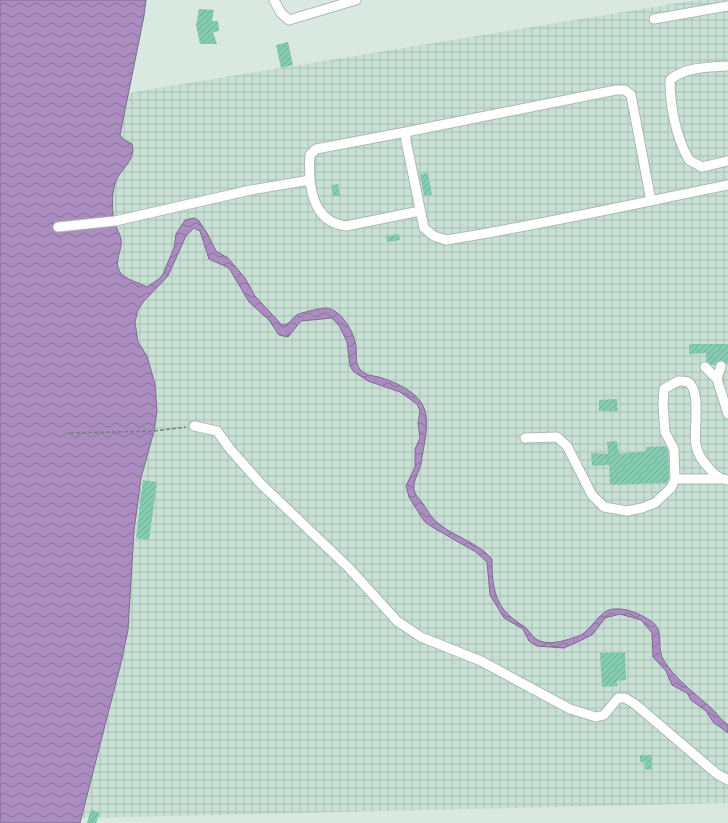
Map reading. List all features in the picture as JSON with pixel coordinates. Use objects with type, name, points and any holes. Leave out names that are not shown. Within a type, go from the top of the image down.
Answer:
[{"type":"lane","points":[[274,0],[281,12],[289,20],[356,0]]},
{"type":"lane","points":[[654,19],[728,6]]},
{"type":"lane","points":[[728,66],[704,68],[674,76],[670,80],[670,92],[678,135],[689,160],[702,166],[728,160]]},
{"type":"lane","points":[[420,211],[346,226],[340,225],[320,212],[316,207],[310,180],[310,154],[316,149],[616,90],[624,90],[632,94],[651,201]]},
{"type":"lane","points":[[406,132],[405,135],[424,228],[434,236],[446,240],[521,228],[728,184]]},
{"type":"lane","points":[[58,227],[115,221],[251,190],[310,180]]},
{"type":"lane","points":[[705,366],[717,379],[728,414]]},
{"type":"lane","points":[[717,379],[721,366]]},
{"type":"lane","points":[[525,438],[557,437],[567,446],[592,495],[604,507],[627,512],[642,508],[655,503],[671,488],[675,479],[674,449],[665,432],[663,404],[664,389],[678,380],[687,382],[693,388],[697,427],[696,444],[700,457],[710,470],[724,479]]},
{"type":"lane","points":[[194,426],[217,431],[230,449],[261,484],[349,568],[397,621],[420,637],[481,661],[570,709],[596,717],[604,715],[618,698],[625,698],[645,712],[717,774],[728,780]]},
{"type":"lane","points":[[675,479],[724,479]]},
{"type":"path","points":[[70,433],[154,431],[194,426]]},
{"type":"shaded area","points":[[697,0],[728,0],[728,803],[81,818],[122,659],[128,630],[134,531],[141,478],[154,431],[157,411],[155,384],[147,356],[138,342],[135,322],[138,310],[152,292],[147,286],[128,279],[120,273],[112,204],[114,185],[120,172],[131,160],[129,141],[123,139],[120,135],[128,93]]},
{"type":"water","points":[[0,0],[146,0],[120,135],[123,139],[132,144],[133,150],[130,160],[115,184],[112,204],[115,224],[121,239],[121,247],[117,264],[122,275],[147,287],[160,278],[174,248],[176,234],[185,220],[194,218],[199,221],[207,233],[216,251],[228,258],[245,278],[255,296],[282,325],[287,324],[301,313],[326,308],[332,309],[342,317],[353,335],[356,347],[357,363],[360,369],[367,374],[382,378],[403,387],[416,396],[421,402],[426,416],[426,428],[421,464],[414,486],[415,493],[430,515],[439,524],[445,529],[480,548],[492,559],[493,583],[500,605],[505,611],[526,628],[536,639],[552,643],[579,636],[584,633],[604,612],[609,610],[624,609],[643,616],[651,621],[658,629],[661,654],[673,673],[712,708],[728,725],[728,733],[713,722],[706,711],[691,700],[687,693],[672,685],[666,671],[653,657],[652,633],[641,620],[620,614],[605,618],[593,634],[564,648],[537,646],[529,641],[523,629],[504,618],[490,595],[487,562],[476,552],[424,521],[409,497],[406,486],[415,467],[415,449],[420,438],[418,423],[420,411],[417,404],[400,392],[368,381],[353,371],[350,366],[347,342],[340,327],[332,318],[301,321],[288,337],[279,335],[269,320],[249,302],[229,268],[209,259],[200,231],[194,228],[186,236],[168,276],[144,301],[138,310],[135,322],[138,342],[147,356],[155,384],[157,411],[154,431],[141,478],[134,531],[128,630],[80,823],[0,823]]},
{"type":"building","points":[[199,9],[214,10],[212,21],[218,21],[219,31],[213,32],[217,44],[200,44],[196,25]]},
{"type":"building","points":[[288,42],[293,65],[281,68],[276,45]]},
{"type":"building","points":[[428,173],[432,195],[424,196],[420,174]]},
{"type":"building","points":[[338,184],[340,196],[333,196],[331,185]]},
{"type":"building","points":[[399,234],[400,240],[387,242],[386,236]]},
{"type":"building","points":[[689,344],[728,344],[728,364],[720,360],[715,365],[712,365],[706,361],[706,353],[689,354]]},
{"type":"building","points":[[617,399],[618,411],[599,411],[599,400]]},
{"type":"building","points":[[617,441],[619,454],[646,451],[646,447],[666,446],[668,451],[669,478],[667,483],[610,485],[609,465],[592,466],[591,453],[608,454],[607,442]]},
{"type":"building","points":[[143,480],[157,482],[149,540],[136,538]]},
{"type":"building","points":[[625,652],[626,680],[617,681],[617,686],[602,687],[600,653]]},
{"type":"building","points":[[640,755],[652,755],[652,770],[645,769],[645,762],[640,762]]},
{"type":"building","points":[[91,809],[100,813],[96,823],[87,823]]}]
